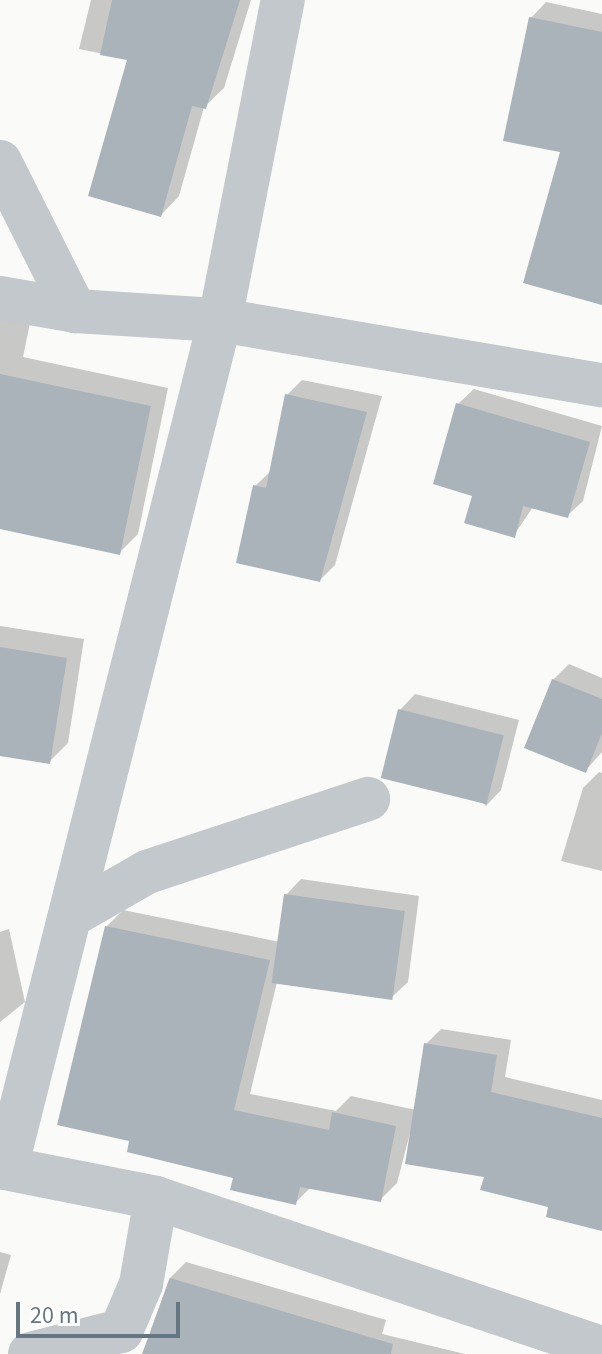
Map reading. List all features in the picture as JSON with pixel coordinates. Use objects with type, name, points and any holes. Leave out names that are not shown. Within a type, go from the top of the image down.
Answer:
[{"type":"street","points":[[283,0],[220,320],[72,915],[3,1168],[156,1198],[602,1348]]},
{"type":"street","points":[[0,162],[75,311]]},
{"type":"street","points":[[0,298],[75,311],[220,320],[602,385]]},
{"type":"street","points":[[72,915],[147,872],[368,799]]},
{"type":"street","points":[[30,1354],[121,1331],[141,1284],[156,1198]]},
{"type":"building","points":[[112,0],[240,0],[206,109],[192,106],[161,217],[88,196],[127,60],[100,55]]},
{"type":"building","points":[[529,17],[602,32],[602,305],[523,283],[560,152],[503,141]]},
{"type":"building","points":[[0,374],[151,406],[120,555],[0,529]]},
{"type":"building","points":[[285,394],[367,412],[320,582],[236,563],[253,485],[266,488]]},
{"type":"building","points":[[456,403],[590,442],[568,518],[523,506],[515,538],[464,523],[472,496],[433,484]]},
{"type":"building","points":[[0,647],[67,658],[50,764],[0,756]]},
{"type":"building","points":[[552,679],[602,699],[602,733],[586,773],[524,748]]},
{"type":"building","points":[[398,709],[504,735],[487,804],[381,778]]},
{"type":"building","points":[[284,894],[405,911],[392,1000],[271,983]]},
{"type":"building","points":[[105,926],[270,960],[234,1110],[329,1130],[332,1112],[396,1126],[381,1202],[300,1187],[296,1205],[230,1190],[233,1178],[127,1152],[129,1141],[57,1125]]},
{"type":"building","points":[[424,1043],[497,1055],[491,1092],[602,1118],[602,1231],[546,1217],[548,1207],[480,1190],[484,1177],[405,1164]]},
{"type":"building","points":[[170,1278],[393,1344],[391,1354],[142,1354]]}]
